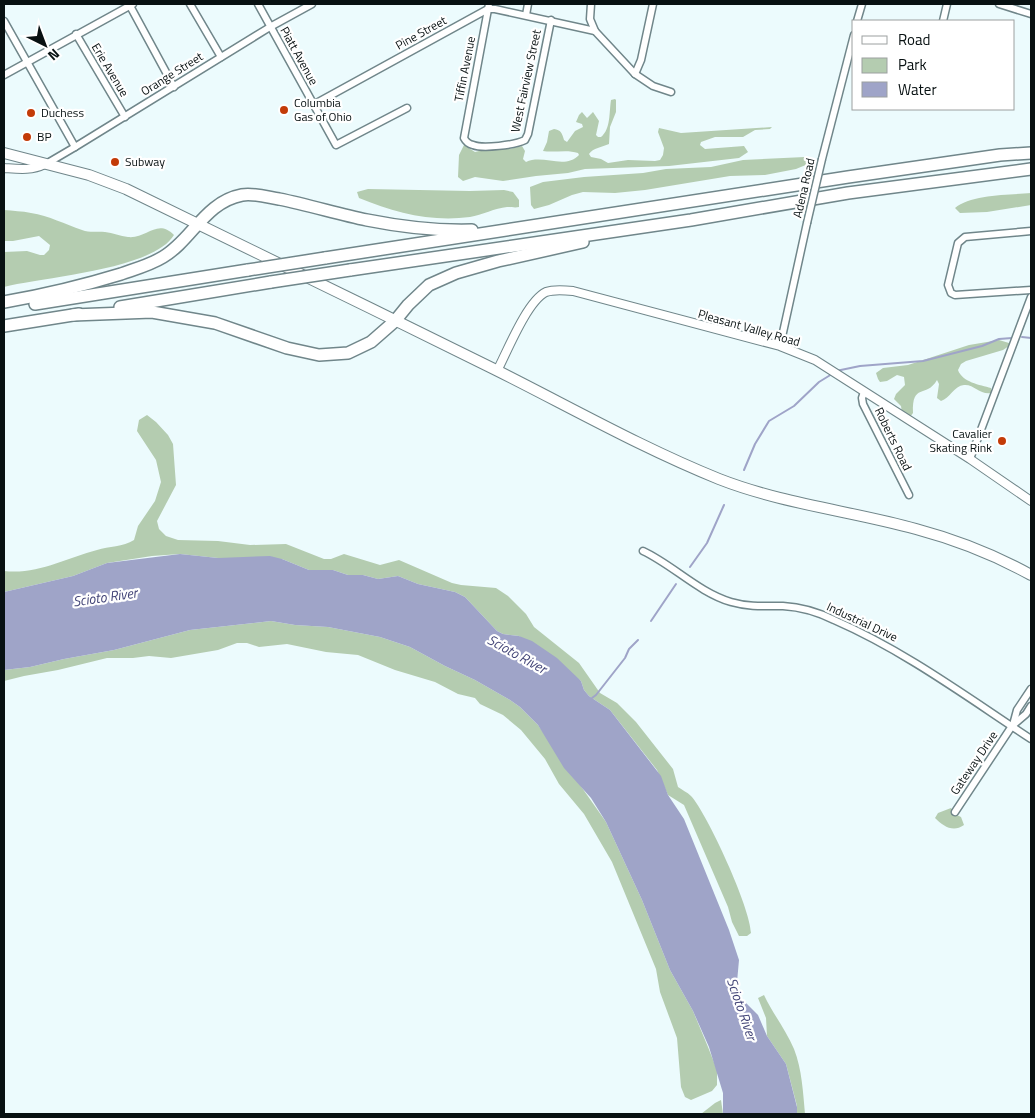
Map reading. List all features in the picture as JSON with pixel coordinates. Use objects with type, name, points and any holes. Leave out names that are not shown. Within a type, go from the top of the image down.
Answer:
[{"type":"highway","points":[[4,309],[866,174],[1031,153]]},
{"type":"highway","points":[[4,326],[271,282],[625,229],[848,193],[1031,169]]},
{"type":"highway","points":[[4,302],[82,286],[152,264],[174,250],[197,223],[220,205],[231,198],[251,194],[397,225],[437,230],[496,232]]},
{"type":"highway","points":[[73,315],[152,312],[215,323],[287,348],[319,355],[348,353],[371,342],[395,321],[408,304],[430,286],[456,273],[498,261],[603,238],[625,229]]},
{"type":"main road","points":[[4,153],[109,182],[197,223],[654,450],[721,480],[784,500],[916,529],[962,543],[1001,558],[1031,575]]},
{"type":"street","points":[[4,75],[130,4],[174,87]]},
{"type":"street","points":[[190,4],[222,57]]},
{"type":"street","name":"Piatt Avenue","points":[[258,4],[336,145],[406,108]]},
{"type":"street","name":"Orange Street","points":[[45,164],[270,27],[312,4]]},
{"type":"street","points":[[526,15],[528,4]]},
{"type":"street","points":[[591,4],[590,19],[595,31],[635,74],[653,86],[671,92]]},
{"type":"street","points":[[635,74],[641,60],[652,4]]},
{"type":"street","points":[[857,20],[862,4]]},
{"type":"street","points":[[943,20],[947,4]]},
{"type":"street","points":[[999,4],[1031,14]]},
{"type":"street","points":[[488,6],[595,31]]},
{"type":"street","name":"Pine Street","points":[[313,105],[488,6]]},
{"type":"street","name":"Tiffin Avenue","points":[[464,138],[488,6]]},
{"type":"street","name":"West Fairview Street","points":[[464,138],[467,142],[478,146],[513,144],[525,140],[528,134],[551,20]]},
{"type":"street","points":[[4,21],[75,147]]},
{"type":"street","points":[[4,37],[10,33]]},
{"type":"street","name":"Erie Avenue","points":[[76,34],[125,117]]},
{"type":"street","name":"Adena Road","points":[[780,346],[822,159],[852,43]]},
{"type":"street","points":[[4,168],[36,169],[45,164]]},
{"type":"street","points":[[1031,231],[965,237],[958,243],[948,285],[950,293],[955,296],[1031,290]]},
{"type":"street","name":"Pleasant Valley Road","points":[[497,371],[532,304],[546,292],[572,291],[780,346],[815,360],[970,459],[1031,501]]},
{"type":"street","points":[[970,459],[1031,297]]},
{"type":"street","name":"Roberts Road","points":[[864,392],[862,398],[864,404],[908,495]]},
{"type":"street","name":"Industrial Drive","points":[[643,551],[659,559],[709,592],[730,602],[755,607],[803,609],[843,623],[908,658],[1031,739]]},
{"type":"street","name":"Gateway Drive","points":[[1012,726],[1017,710],[1031,689]]},
{"type":"street","name":"Gateway Drive","points":[[955,812],[1012,726],[1026,714],[1031,706]]},
{"type":"green space","points":[[615,99],[616,112],[610,127],[609,144],[595,149],[589,154],[591,157],[608,163],[628,160],[660,160],[664,148],[658,132],[659,128],[681,133],[772,127],[770,129],[755,130],[743,137],[715,137],[701,142],[700,145],[705,149],[744,146],[748,152],[739,158],[669,166],[585,169],[503,181],[475,177],[463,181],[458,177],[459,155],[464,145],[475,152],[522,146],[525,151],[523,159],[526,162],[539,160],[561,162],[573,159],[579,155],[578,153],[543,151],[549,131],[554,129],[560,131],[567,142],[575,131],[583,127],[582,124],[576,122],[579,115],[582,112],[587,118],[593,112],[599,121],[596,135],[601,137],[608,125],[611,100]]},
{"type":"green space","points":[[810,158],[813,162],[796,169],[765,175],[730,176],[615,193],[583,192],[534,209],[531,205],[530,187],[543,182],[643,173],[666,169],[711,167],[743,160]]},
{"type":"green space","points":[[368,189],[504,190],[513,192],[519,200],[519,207],[502,208],[470,217],[427,217],[400,212],[359,198],[357,192]]},
{"type":"green space","points":[[1031,193],[1031,205],[987,212],[960,213],[955,208],[962,203],[981,198]]},
{"type":"green space","points":[[4,210],[38,214],[82,230],[105,232],[125,237],[135,237],[162,228],[174,235],[162,247],[121,264],[4,287],[4,252],[27,251],[44,255],[49,250],[50,245],[39,236],[4,241]]},
{"type":"green space","points":[[999,340],[1009,343],[1009,346],[1003,350],[966,361],[961,364],[958,370],[967,380],[991,388],[991,393],[964,385],[957,387],[941,401],[937,398],[939,384],[937,380],[933,386],[917,394],[913,403],[913,413],[910,417],[902,413],[901,406],[894,399],[896,394],[905,385],[904,377],[897,375],[887,381],[880,382],[876,373],[883,368],[908,365],[969,345]]},
{"type":"green space","points":[[147,415],[168,435],[173,444],[176,485],[157,521],[159,529],[166,536],[178,540],[218,541],[250,545],[286,544],[324,559],[331,559],[344,554],[380,565],[399,560],[452,583],[496,588],[508,596],[526,614],[534,627],[579,663],[600,693],[617,703],[636,722],[673,769],[678,787],[691,796],[717,840],[744,904],[751,933],[747,936],[739,936],[684,805],[668,795],[657,770],[610,710],[589,696],[584,690],[581,681],[519,636],[503,634],[497,631],[465,597],[455,592],[418,584],[398,576],[378,579],[363,575],[348,575],[333,570],[309,570],[282,559],[218,558],[180,554],[107,563],[73,576],[4,592],[4,571],[28,571],[134,540],[138,526],[155,501],[161,482],[156,460],[137,431],[139,420]]},
{"type":"green space","points":[[271,621],[328,627],[380,637],[410,647],[510,700],[538,725],[606,822],[642,900],[670,970],[693,1011],[708,1047],[717,1070],[717,1085],[712,1091],[691,1100],[685,1097],[681,1087],[677,1038],[660,992],[656,969],[612,862],[584,814],[559,784],[545,759],[521,730],[503,715],[480,704],[475,698],[458,694],[435,682],[395,670],[358,655],[326,652],[287,644],[259,647],[247,643],[237,643],[218,650],[171,658],[149,656],[107,658],[4,681],[4,670],[30,667],[114,650],[190,630]]},
{"type":"green space","points":[[951,808],[955,814],[961,817],[964,825],[952,828],[941,824],[935,818],[938,813]]},
{"type":"green space","points":[[764,995],[787,1035],[797,1057],[802,1081],[805,1114],[797,1114],[797,1106],[786,1064],[767,1036],[766,1018],[758,998]]},
{"type":"green space","points":[[721,1100],[723,1114],[701,1114],[715,1103]]},
{"type":"water","name":"Scioto River","points":[[180,554],[218,558],[270,556],[309,570],[333,570],[348,575],[363,575],[378,579],[398,576],[418,584],[455,592],[465,597],[497,631],[532,641],[557,658],[581,681],[584,690],[589,696],[610,710],[661,776],[668,795],[684,819],[729,930],[739,960],[737,982],[741,998],[758,1015],[767,1036],[786,1064],[797,1107],[797,1114],[723,1114],[723,1093],[709,1047],[693,1011],[670,970],[642,900],[606,822],[591,798],[564,768],[538,725],[520,707],[475,680],[410,647],[380,637],[328,627],[271,621],[190,630],[114,650],[30,667],[4,670],[4,592],[73,576],[107,563]]},
{"type":"waterway","points":[[1022,337],[1031,338]]},
{"type":"waterway","points":[[836,371],[860,366],[923,361],[982,346],[999,339],[1012,338]]},
{"type":"waterway","points":[[744,470],[755,444],[769,421],[794,406],[819,382],[832,374]]},
{"type":"waterway","points":[[690,567],[707,543],[724,505]]},
{"type":"waterway","points":[[651,621],[676,584]]},
{"type":"waterway","points":[[592,698],[638,640]]},
{"type":"place","name":"Columbia Gas of Ohio","points":[[284,110]]},
{"type":"place","name":"Duchess","points":[[31,113]]},
{"type":"place","name":"BP","points":[[27,137]]},
{"type":"place","name":"Subway","points":[[115,162]]},
{"type":"place","name":"Cavalier Skating Rink","points":[[1002,441]]}]
